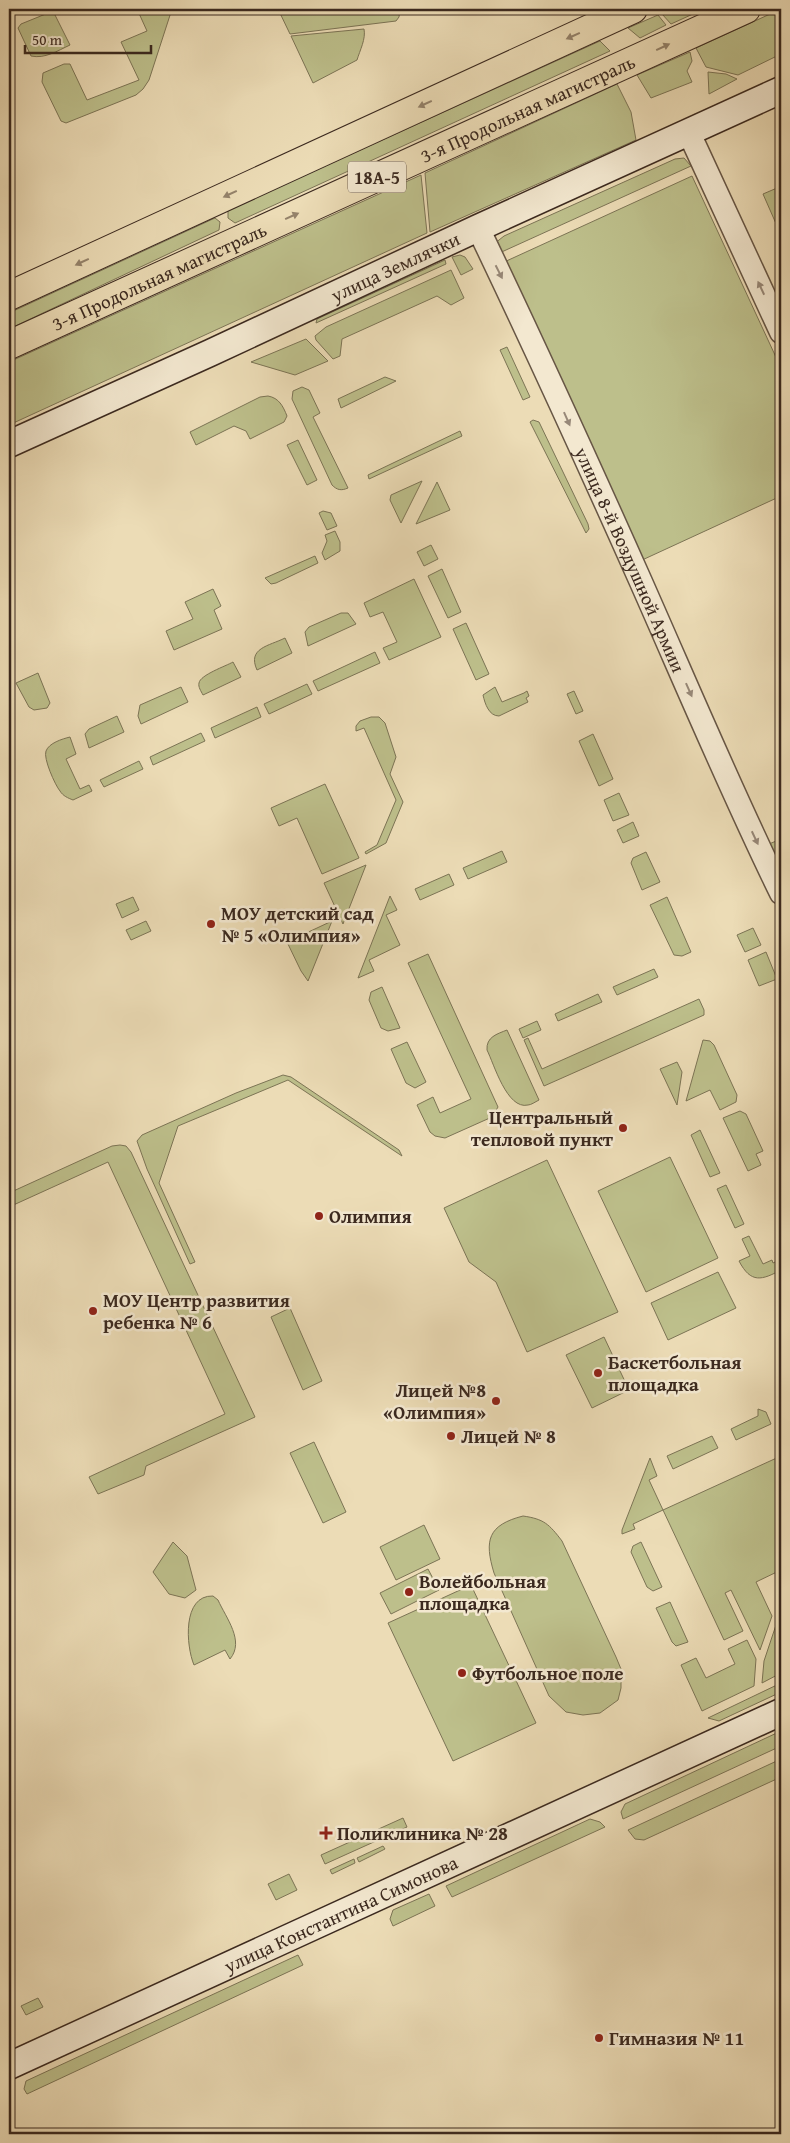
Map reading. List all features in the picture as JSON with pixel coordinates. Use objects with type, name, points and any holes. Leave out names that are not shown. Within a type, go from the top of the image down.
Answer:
[{"type":"highway","name":"18А-5","points":[[9,296],[597,16],[633,9]]},
{"type":"highway","name":"3-я Продольная магистраль","points":[[9,345],[746,9]]},
{"type":"main road","name":"улица Землячки","points":[[9,444],[210,354],[478,228],[781,90]]},
{"type":"main road","name":"улица Константина Симонова","points":[[9,2066],[781,1712]]},
{"type":"street","points":[[689,133],[781,332]]},
{"type":"street","name":"улица 8-й Воздушной Армии","points":[[478,228],[535,349],[740,806],[781,893]]},
{"type":"green space","points":[[137,9],[172,9],[149,80],[143,89],[136,95],[66,123],[61,121],[42,82],[43,73],[64,64],[70,64],[87,100],[139,80],[121,42],[147,31]]},
{"type":"green space","points":[[278,9],[400,9],[399,17],[396,21],[290,34]]},
{"type":"green space","points":[[673,9],[704,9],[671,24],[662,14]]},
{"type":"green space","points":[[781,9],[781,54],[738,75],[706,67],[696,48]]},
{"type":"green space","points":[[53,11],[70,45],[46,55],[31,56],[18,28],[21,24]]},
{"type":"green space","points":[[658,15],[666,25],[640,38],[628,28]]},
{"type":"green space","points":[[364,29],[363,41],[357,60],[313,83],[291,36]]},
{"type":"green space","points":[[600,41],[610,51],[235,223],[228,218],[228,210]]},
{"type":"green space","points":[[690,52],[692,61],[687,71],[692,82],[651,98],[637,75]]},
{"type":"green space","points":[[708,72],[726,74],[737,79],[709,94]]},
{"type":"green space","points":[[617,84],[631,112],[636,140],[430,232],[425,173]]},
{"type":"green space","points":[[684,158],[691,166],[495,255],[494,244],[504,236],[675,159]]},
{"type":"green space","points":[[421,175],[427,233],[9,425],[9,362]]},
{"type":"green space","points":[[692,176],[781,368],[781,496],[640,561],[502,263]]},
{"type":"green space","points":[[777,188],[781,199],[781,235],[763,194]]},
{"type":"green space","points":[[215,218],[220,222],[219,230],[9,329],[9,313]]},
{"type":"green space","points":[[460,255],[465,257],[473,269],[461,275],[452,257]]},
{"type":"green space","points":[[445,260],[446,264],[316,323],[317,319]]},
{"type":"green space","points":[[451,270],[464,298],[451,305],[437,296],[342,339],[340,356],[333,359],[316,340],[315,336],[326,327]]},
{"type":"green space","points":[[306,339],[328,361],[295,375],[251,362]]},
{"type":"green space","points":[[507,347],[530,397],[523,400],[500,350]]},
{"type":"green space","points":[[385,377],[396,381],[341,408],[338,399]]},
{"type":"green space","points":[[302,387],[309,390],[320,413],[313,417],[348,488],[339,490],[332,485],[292,399],[293,391]]},
{"type":"green space","points":[[268,396],[278,401],[282,406],[287,416],[284,422],[250,439],[246,431],[234,426],[196,445],[190,432],[260,397]]},
{"type":"green space","points":[[533,420],[539,422],[588,524],[589,529],[586,533],[530,422]]},
{"type":"green space","points":[[460,431],[462,436],[369,479],[368,475]]},
{"type":"green space","points":[[298,440],[317,480],[307,485],[287,445]]},
{"type":"green space","points":[[422,481],[401,523],[390,500],[391,495]]},
{"type":"green space","points":[[437,482],[450,510],[416,524]]},
{"type":"green space","points":[[323,511],[331,513],[337,526],[327,530],[319,513]]},
{"type":"green space","points":[[335,531],[340,542],[340,551],[325,560],[322,553],[327,541],[325,535]]},
{"type":"green space","points":[[431,545],[438,559],[424,566],[417,552]]},
{"type":"green space","points":[[315,556],[318,563],[276,583],[271,584],[265,578]]},
{"type":"green space","points":[[442,569],[461,612],[448,618],[428,576]]},
{"type":"green space","points":[[414,579],[441,637],[389,660],[383,648],[397,642],[383,612],[370,617],[364,603]]},
{"type":"green space","points":[[213,589],[221,606],[214,610],[222,629],[174,650],[166,631],[193,619],[185,602]]},
{"type":"green space","points":[[341,613],[348,613],[356,624],[308,646],[305,632],[309,627]]},
{"type":"green space","points":[[466,623],[489,674],[476,680],[453,629]]},
{"type":"green space","points":[[285,638],[292,653],[257,670],[255,657],[257,652]]},
{"type":"green space","points":[[375,652],[380,663],[318,691],[313,681]]},
{"type":"green space","points":[[233,662],[241,677],[203,695],[199,686],[200,680]]},
{"type":"green space","points":[[38,673],[50,703],[47,708],[34,710],[29,707],[16,683]]},
{"type":"green space","points":[[307,684],[312,694],[269,714],[264,704]]},
{"type":"green space","points":[[181,687],[188,702],[141,724],[138,716],[140,705]]},
{"type":"green space","points":[[495,687],[502,702],[527,691],[529,696],[526,698],[528,702],[499,716],[493,714],[488,709],[483,695]]},
{"type":"green space","points":[[574,691],[583,711],[576,714],[567,694]]},
{"type":"green space","points":[[257,707],[261,717],[215,738],[211,728]]},
{"type":"green space","points":[[117,716],[124,732],[89,748],[85,734],[89,729]]},
{"type":"green space","points":[[371,717],[379,717],[385,723],[396,757],[390,774],[403,802],[386,843],[366,854],[365,852],[377,845],[396,800],[364,728],[356,731],[356,726],[360,721]]},
{"type":"green space","points":[[201,733],[205,741],[153,765],[150,757]]},
{"type":"green space","points":[[593,734],[613,779],[599,786],[579,741]]},
{"type":"green space","points":[[70,737],[76,754],[66,759],[80,789],[89,785],[92,791],[73,800],[61,793],[46,759],[48,748],[60,740]]},
{"type":"green space","points":[[139,761],[143,769],[104,787],[100,780]]},
{"type":"green space","points":[[325,784],[359,858],[322,874],[297,818],[279,826],[271,808]]},
{"type":"green space","points":[[619,793],[629,815],[613,821],[604,800]]},
{"type":"green space","points":[[633,822],[639,836],[623,843],[617,830]]},
{"type":"green space","points":[[781,839],[781,870],[769,844]]},
{"type":"green space","points":[[502,851],[507,862],[468,879],[463,868]]},
{"type":"green space","points":[[646,852],[660,882],[642,890],[631,863],[633,858]]},
{"type":"green space","points":[[366,865],[343,924],[324,883]]},
{"type":"green space","points":[[449,874],[454,885],[420,900],[415,889]]},
{"type":"green space","points":[[390,896],[397,910],[386,915],[400,945],[369,960],[374,971],[358,978]]},
{"type":"green space","points":[[133,897],[139,910],[122,918],[116,904]]},
{"type":"green space","points":[[667,897],[691,952],[682,956],[674,955],[650,905]]},
{"type":"green space","points":[[146,921],[151,931],[131,940],[126,930]]},
{"type":"green space","points":[[332,921],[308,981],[287,942]]},
{"type":"green space","points":[[753,928],[761,945],[745,952],[737,935]]},
{"type":"green space","points":[[766,952],[777,979],[759,986],[748,960]]},
{"type":"green space","points":[[428,954],[498,1107],[492,1117],[445,1138],[435,1136],[430,1132],[417,1105],[433,1097],[440,1113],[471,1099],[408,963]]},
{"type":"green space","points":[[654,969],[658,977],[617,995],[613,987]]},
{"type":"green space","points":[[382,987],[400,1028],[388,1031],[381,1028],[369,1000],[371,992]]},
{"type":"green space","points":[[598,994],[602,1002],[558,1021],[555,1014]]},
{"type":"green space","points":[[699,999],[704,1015],[544,1086],[524,1040],[528,1038],[542,1069]]},
{"type":"green space","points":[[537,1021],[541,1030],[523,1038],[519,1029]]},
{"type":"green space","points":[[507,1030],[539,1100],[528,1105],[520,1105],[502,1085],[487,1050],[490,1039]]},
{"type":"green space","points":[[703,1040],[710,1041],[714,1045],[737,1095],[736,1102],[720,1110],[710,1090],[686,1101]]},
{"type":"green space","points":[[407,1042],[426,1082],[415,1088],[406,1083],[391,1049]]},
{"type":"green space","points":[[677,1062],[682,1072],[677,1105],[660,1069]]},
{"type":"green space","points":[[283,1075],[291,1077],[399,1150],[402,1156],[288,1080],[178,1126],[159,1183],[195,1262],[190,1264],[147,1169],[137,1141],[142,1135],[236,1093]]},
{"type":"green space","points":[[740,1111],[746,1114],[763,1151],[756,1154],[761,1165],[748,1171],[723,1118]]},
{"type":"green space","points":[[700,1130],[720,1173],[710,1177],[691,1135]]},
{"type":"green space","points":[[112,1146],[126,1146],[131,1152],[255,1417],[146,1466],[144,1475],[98,1494],[89,1477],[225,1414],[108,1162],[9,1207],[9,1193]]},
{"type":"green space","points":[[670,1157],[718,1258],[646,1292],[598,1191]]},
{"type":"green space","points":[[547,1160],[618,1312],[527,1352],[496,1282],[469,1262],[444,1208]]},
{"type":"green space","points":[[726,1185],[744,1224],[735,1228],[717,1189]]},
{"type":"green space","points":[[749,1236],[763,1264],[772,1260],[773,1263],[781,1259],[781,1270],[763,1278],[753,1277],[748,1274],[739,1261],[750,1256],[742,1239]]},
{"type":"green space","points":[[718,1272],[736,1308],[668,1340],[651,1303]]},
{"type":"green space","points":[[290,1308],[322,1381],[303,1390],[271,1317]]},
{"type":"green space","name":"Баскетбольная площадка","points":[[604,1337],[629,1390],[592,1408],[566,1355]]},
{"type":"green space","points":[[758,1409],[766,1412],[771,1424],[736,1440],[731,1429],[758,1416]]},
{"type":"green space","points":[[712,1436],[718,1448],[673,1469],[667,1456]]},
{"type":"green space","points":[[314,1442],[346,1512],[323,1523],[290,1453]]},
{"type":"green space","points":[[781,1456],[781,1570],[756,1582],[772,1616],[760,1650],[731,1590],[725,1593],[743,1631],[724,1640],[663,1510]]},
{"type":"green space","points":[[650,1458],[657,1476],[649,1480],[663,1510],[633,1524],[635,1529],[622,1534]]},
{"type":"green space","points":[[523,1516],[546,1523],[562,1541],[621,1669],[621,1688],[618,1700],[600,1713],[583,1715],[566,1712],[549,1696],[494,1573],[489,1551],[492,1535],[502,1524]]},
{"type":"green space","points":[[424,1525],[440,1559],[396,1580],[380,1547]]},
{"type":"green space","points":[[173,1542],[187,1556],[196,1590],[185,1598],[169,1594],[153,1572]]},
{"type":"green space","points":[[641,1542],[662,1587],[653,1591],[647,1587],[631,1552],[633,1546]]},
{"type":"green space","name":"Волейбольная площадка","points":[[428,1569],[439,1590],[391,1614],[380,1593]]},
{"type":"green space","name":"Футбольное поле","points":[[471,1585],[536,1723],[453,1761],[388,1623]]},
{"type":"green space","points":[[213,1596],[218,1600],[233,1630],[236,1645],[230,1659],[225,1650],[194,1665],[188,1635],[191,1612],[203,1598]]},
{"type":"green space","points":[[670,1602],[688,1642],[676,1646],[672,1642],[656,1608]]},
{"type":"green space","points":[[776,1625],[781,1636],[781,1673],[762,1683],[764,1661]]},
{"type":"green space","points":[[747,1640],[756,1659],[754,1686],[702,1711],[681,1665],[696,1658],[706,1678],[735,1664],[728,1649]]},
{"type":"green space","points":[[781,1683],[781,1692],[719,1721],[708,1718]]},
{"type":"green space","points":[[781,1731],[781,1746],[623,1819],[621,1812],[625,1804]]},
{"type":"green space","points":[[781,1759],[781,1777],[644,1840],[635,1839],[628,1830]]},
{"type":"green space","points":[[403,1818],[407,1827],[325,1864],[321,1855]]},
{"type":"green space","points":[[590,1819],[600,1822],[605,1827],[452,1897],[446,1886]]},
{"type":"green space","points":[[383,1846],[385,1849],[359,1862],[357,1858]]},
{"type":"green space","points":[[354,1859],[355,1863],[332,1874],[330,1870]]},
{"type":"green space","points":[[289,1874],[297,1890],[276,1900],[268,1884]]},
{"type":"green space","points":[[429,1894],[435,1906],[393,1926],[390,1919],[393,1910]]},
{"type":"green space","points":[[298,1955],[303,1965],[27,2094],[24,2089],[26,2081]]},
{"type":"green space","points":[[38,1998],[43,2007],[26,2015],[21,2006]]},
{"type":"place","name":"МОУ детский сад № 5 «Олимпия»","points":[[211,924]]},
{"type":"place","name":"Центральный тепловой пункт","points":[[623,1128]]},
{"type":"place","name":"Олимпия","points":[[319,1216]]},
{"type":"place","name":"МОУ Центр развития ребенка № 6","points":[[93,1311]]},
{"type":"place","name":"Баскетбольная площадка","points":[[598,1373]]},
{"type":"place","name":"Лицей №8 «Олимпия»","points":[[496,1401]]},
{"type":"place","name":"Лицей № 8","points":[[451,1436]]},
{"type":"place","name":"Волейбольная площадка","points":[[409,1592]]},
{"type":"place","name":"Футбольное поле","points":[[462,1673]]},
{"type":"place","name":"Поликлиника № 28","points":[[326,1833]]},
{"type":"place","name":"Гимназия № 11","points":[[599,2038]]}]
